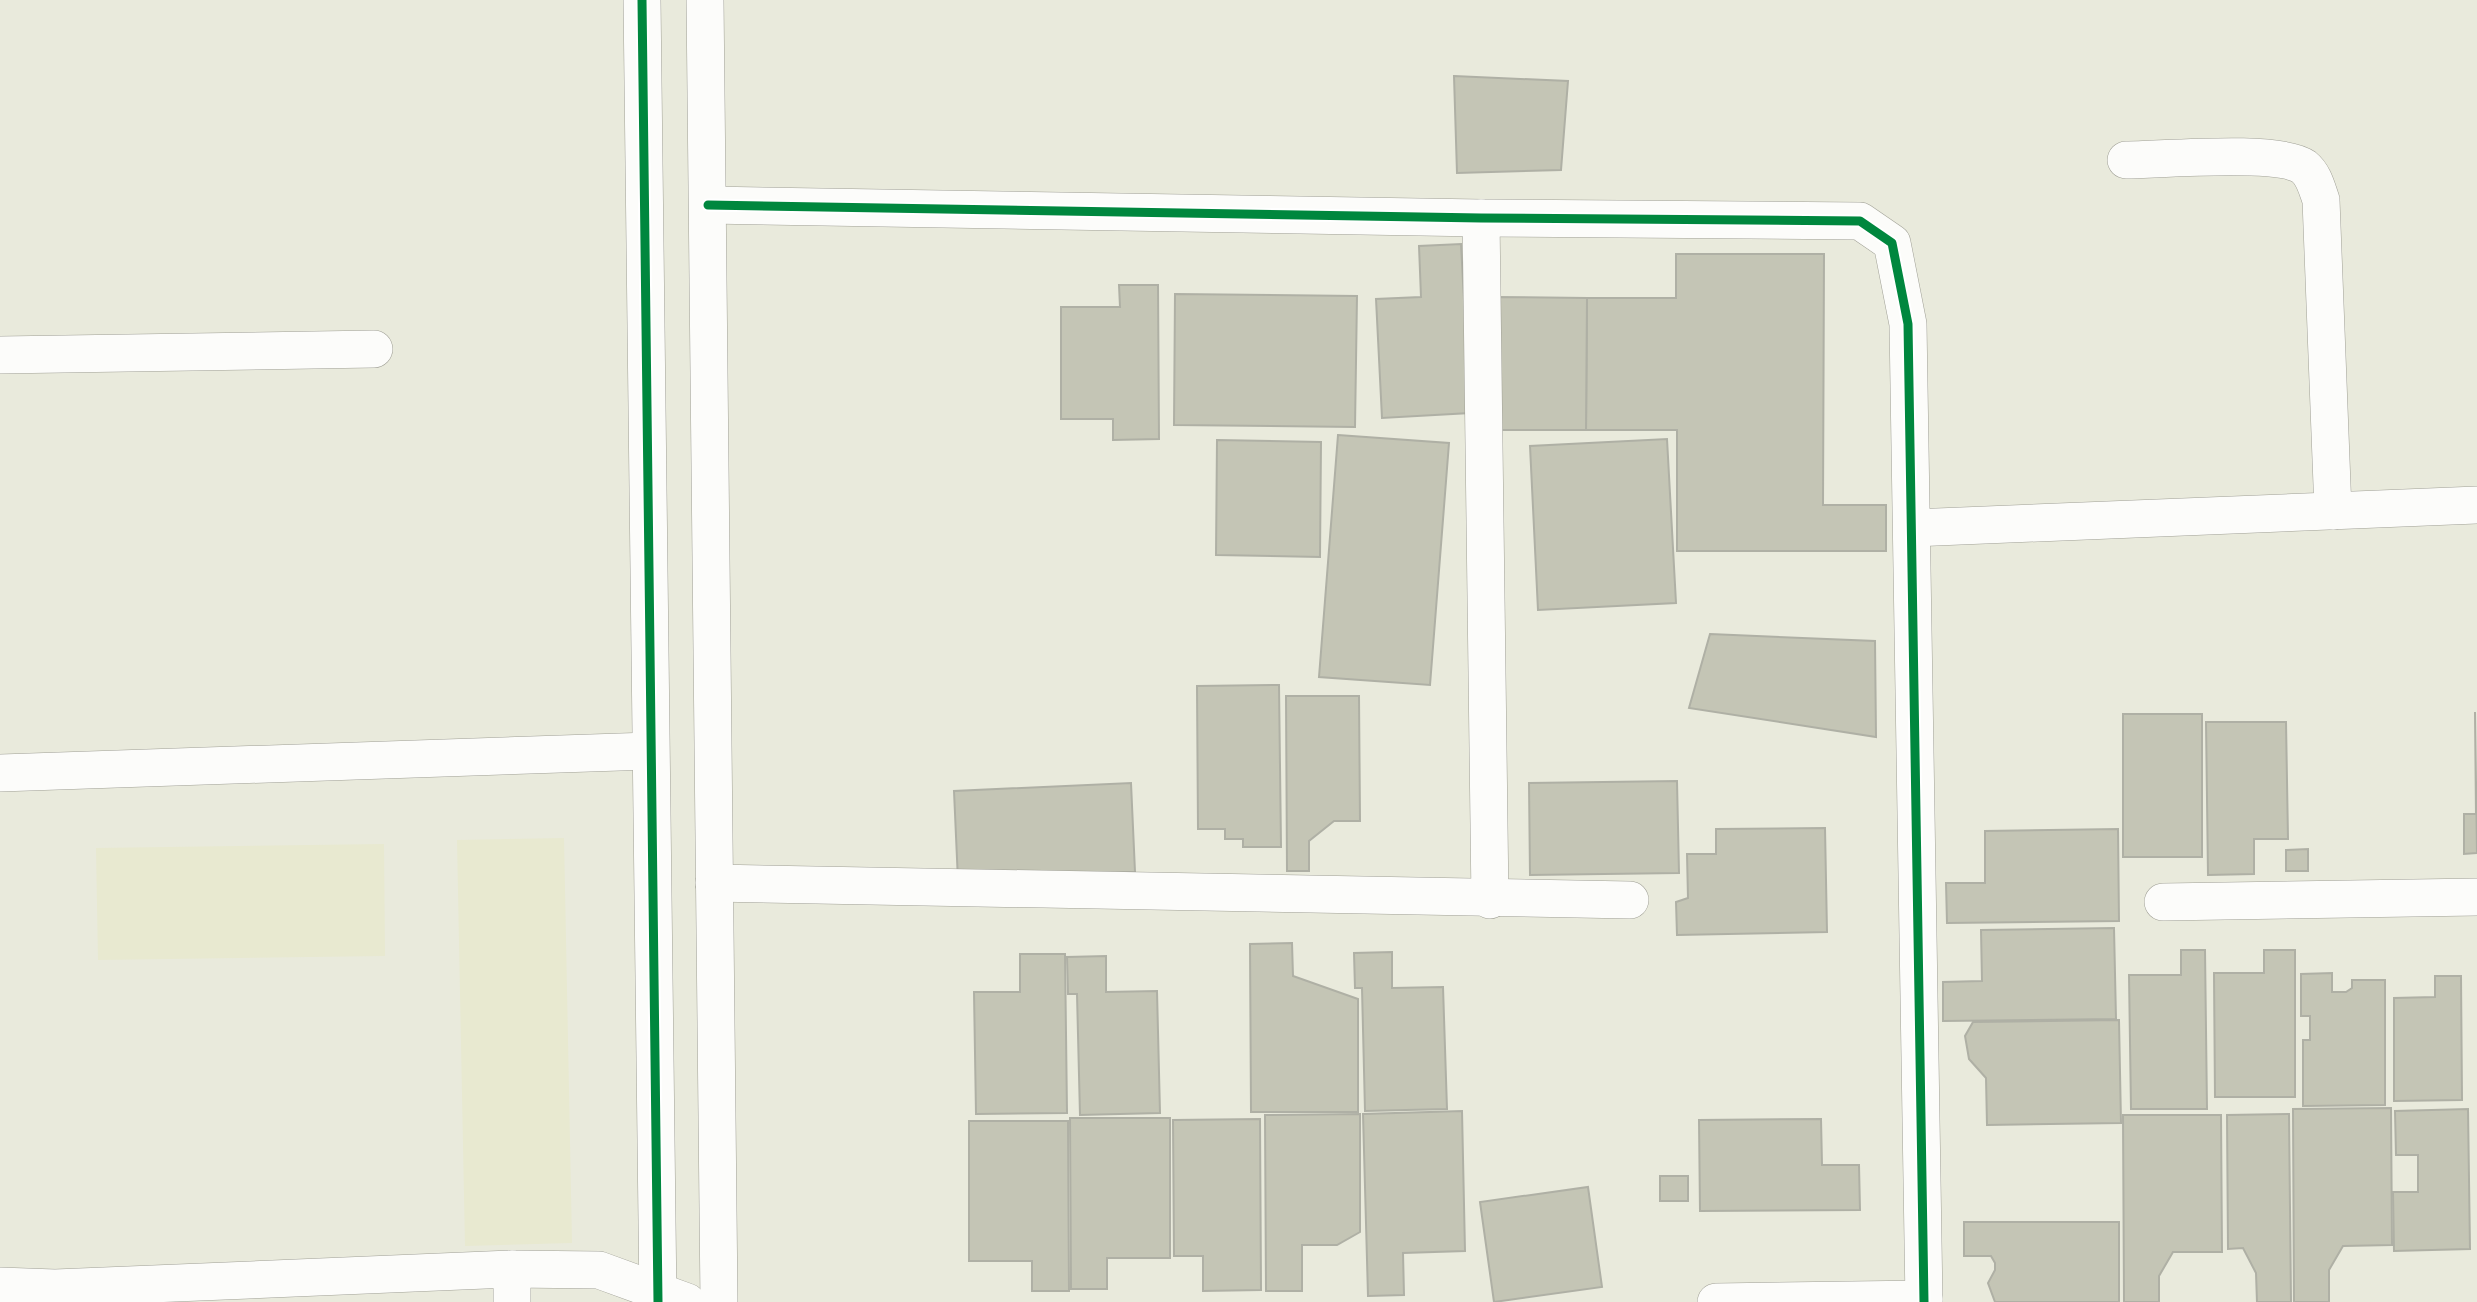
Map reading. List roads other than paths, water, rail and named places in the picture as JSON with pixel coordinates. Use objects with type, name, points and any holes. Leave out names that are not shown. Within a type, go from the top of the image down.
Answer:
[{"type":"street","points":[[0,1286],[105,1294],[512,1286],[599,1270],[668,1298],[650,751],[642,0]]},
{"type":"street","points":[[705,0],[719,1302]]},
{"type":"street","points":[[2126,160],[2275,157],[2303,166],[2314,178],[2321,200],[2333,512]]},
{"type":"street","points":[[708,205],[1481,218],[1860,221],[1892,243],[1908,324],[1924,1301],[1716,1302]]},
{"type":"street","points":[[1481,218],[1490,900]]},
{"type":"street","points":[[0,355],[374,349]]},
{"type":"street","points":[[1912,528],[2477,505]]},
{"type":"street","points":[[0,773],[650,751]]},
{"type":"street","points":[[714,883],[1490,900],[1630,900]]},
{"type":"street","points":[[2163,902],[2477,897]]}]
